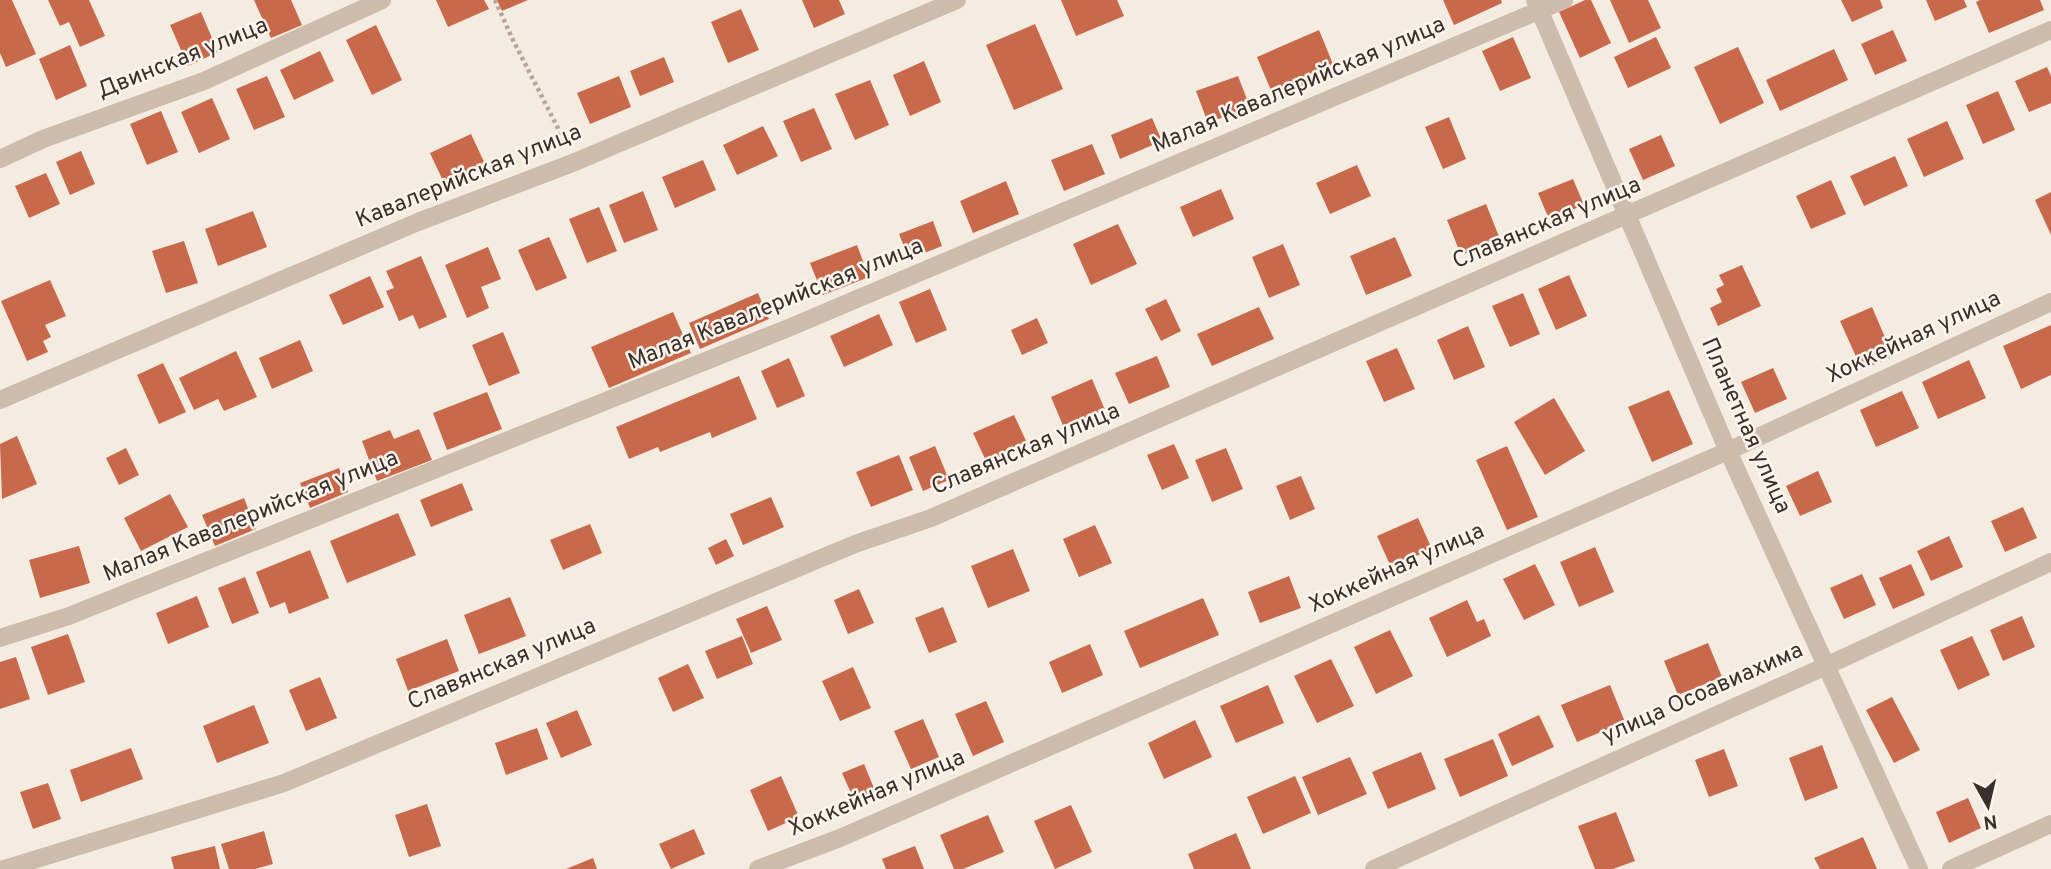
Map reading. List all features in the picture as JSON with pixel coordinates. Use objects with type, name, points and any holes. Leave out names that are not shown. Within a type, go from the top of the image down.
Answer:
[{"type":"street","name":"Двинская улица","points":[[0,159],[43,139],[204,81],[382,0]]},
{"type":"street","name":"Кавалерийская улица","points":[[0,400],[418,222],[575,162],[957,0]]},
{"type":"street","name":"Малая Кавалерийская улица","points":[[0,638],[69,617],[786,329],[1538,5],[1564,0]]},
{"type":"street","name":"Планетная улица","points":[[1538,5],[1728,451],[1919,869]]},
{"type":"street","name":"Славянская улица","points":[[4,869],[284,783],[855,544],[931,518],[2051,30]]},
{"type":"street","name":"Хоккейная улица","points":[[758,869],[840,838],[1728,451],[2051,302]]},
{"type":"street","name":"улица Осоавиахима","points":[[1374,869],[2051,562]]},
{"type":"street","points":[[1951,869],[2051,824]]},
{"type":"path","points":[[495,0],[575,162]]},
{"type":"building","points":[[0,0],[12,0],[36,54],[6,67],[0,53]]},
{"type":"building","points":[[48,0],[89,0],[105,36],[80,47],[69,22],[60,26]]},
{"type":"building","points":[[254,0],[291,0],[302,25],[271,38]]},
{"type":"building","points":[[436,0],[484,0],[489,9],[448,27]]},
{"type":"building","points":[[497,0],[528,0],[502,11]]},
{"type":"building","points":[[802,0],[839,0],[845,14],[814,28]]},
{"type":"building","points":[[1061,0],[1117,0],[1124,16],[1076,36]]},
{"type":"building","points":[[1443,0],[1501,0],[1502,3],[1454,25]]},
{"type":"building","points":[[1585,0],[1591,0],[1611,43],[1580,58],[1559,12]]},
{"type":"building","points":[[1610,0],[1648,0],[1661,28],[1629,43]]},
{"type":"building","points":[[1841,0],[1880,0],[1883,8],[1852,22]]},
{"type":"building","points":[[1926,0],[1964,0],[1967,7],[1935,21]]},
{"type":"building","points":[[2040,0],[2044,10],[1989,33],[1976,2]]},
{"type":"building","points":[[741,9],[759,50],[728,63],[711,22]]},
{"type":"building","points":[[201,12],[218,52],[188,66],[170,25]]},
{"type":"building","points":[[1035,24],[1063,89],[1014,110],[986,45]]},
{"type":"building","points":[[376,25],[402,80],[372,95],[346,40]]},
{"type":"building","points":[[1319,30],[1337,74],[1275,100],[1257,57]]},
{"type":"building","points":[[1893,30],[1907,61],[1875,75],[1861,44]]},
{"type":"building","points":[[1513,37],[1531,78],[1500,91],[1482,51]]},
{"type":"building","points":[[1656,37],[1671,68],[1628,88],[1614,57]]},
{"type":"building","points":[[70,45],[87,86],[56,100],[39,59]]},
{"type":"building","points":[[1738,47],[1764,103],[1720,124],[1694,67]]},
{"type":"building","points":[[1834,49],[1848,80],[1780,111],[1766,80]]},
{"type":"building","points":[[320,51],[334,81],[294,100],[280,70]]},
{"type":"building","points":[[664,57],[674,82],[640,96],[630,71]]},
{"type":"building","points":[[924,61],[941,102],[910,116],[893,75]]},
{"type":"building","points":[[2047,67],[2051,76],[2051,103],[2029,112],[2015,81]]},
{"type":"building","points":[[267,76],[285,117],[254,130],[236,89]]},
{"type":"building","points":[[619,76],[631,107],[590,124],[577,93]]},
{"type":"building","points":[[1238,76],[1250,107],[1208,123],[1196,91]]},
{"type":"building","points":[[870,80],[889,125],[855,140],[835,94]]},
{"type":"building","points":[[1998,91],[2015,130],[1983,144],[1966,105]]},
{"type":"building","points":[[212,98],[230,139],[199,153],[181,112]]},
{"type":"building","points":[[814,108],[832,149],[801,162],[783,121]]},
{"type":"building","points":[[161,111],[178,152],[147,165],[130,124]]},
{"type":"building","points":[[1449,117],[1466,159],[1443,169],[1425,127]]},
{"type":"building","points":[[1152,118],[1162,141],[1120,159],[1111,135]]},
{"type":"building","points":[[1947,121],[1964,159],[1924,177],[1907,139]]},
{"type":"building","points":[[763,126],[778,156],[737,175],[723,145]]},
{"type":"building","points":[[471,134],[485,164],[444,183],[430,153]]},
{"type":"building","points":[[1661,135],[1675,166],[1643,180],[1629,149]]},
{"type":"building","points":[[1092,144],[1105,174],[1064,191],[1051,160]]},
{"type":"building","points":[[81,151],[95,184],[70,195],[56,162]]},
{"type":"building","points":[[1895,156],[1908,186],[1864,206],[1850,176]]},
{"type":"building","points":[[703,160],[716,190],[675,208],[662,177]]},
{"type":"building","points":[[1357,165],[1371,196],[1330,214],[1316,183]]},
{"type":"building","points":[[46,173],[60,204],[29,218],[15,186]]},
{"type":"building","points":[[1573,179],[1584,205],[1549,219],[1538,193]]},
{"type":"building","points":[[1831,180],[1846,214],[1811,229],[1796,196]]},
{"type":"building","points":[[1006,181],[1019,214],[973,233],[960,201]]},
{"type":"building","points":[[1221,189],[1234,219],[1193,237],[1180,207]]},
{"type":"building","points":[[643,191],[658,230],[624,243],[609,205]]},
{"type":"building","points":[[2051,192],[2051,235],[2035,200]]},
{"type":"building","points":[[1486,204],[1500,239],[1461,255],[1447,220]]},
{"type":"building","points":[[599,207],[617,251],[587,263],[569,219]]},
{"type":"building","points":[[253,211],[267,247],[218,266],[205,229]]},
{"type":"building","points":[[933,221],[942,246],[909,259],[899,234]]},
{"type":"building","points":[[1118,224],[1137,264],[1091,285],[1073,244]]},
{"type":"building","points":[[549,237],[567,278],[536,291],[518,250]]},
{"type":"building","points":[[1395,237],[1412,276],[1366,295],[1350,256]]},
{"type":"building","points":[[184,241],[198,283],[166,293],[152,251]]},
{"type":"building","points":[[1283,244],[1300,285],[1269,298],[1252,257]]},
{"type":"building","points":[[857,245],[869,277],[823,295],[810,263]]},
{"type":"building","points":[[488,247],[501,279],[481,287],[489,308],[467,318],[445,265]]},
{"type":"building","points":[[421,256],[447,317],[419,329],[413,315],[399,321],[386,291],[394,288],[386,271]]},
{"type":"building","points":[[1742,265],[1761,306],[1718,326],[1710,308],[1722,302],[1716,289],[1724,285],[1719,275]]},
{"type":"building","points":[[1569,275],[1587,316],[1556,330],[1538,289]]},
{"type":"building","points":[[370,276],[384,307],[343,325],[329,295]]},
{"type":"building","points":[[50,280],[66,316],[45,325],[51,337],[43,341],[48,352],[27,361],[1,301]]},
{"type":"building","points":[[930,289],[947,330],[916,343],[899,302]]},
{"type":"building","points":[[758,293],[769,319],[700,349],[689,323]]},
{"type":"building","points":[[1523,293],[1540,334],[1510,347],[1492,306]]},
{"type":"building","points":[[1166,299],[1181,331],[1161,341],[1145,309]]},
{"type":"building","points":[[1259,307],[1274,339],[1212,366],[1197,334]]},
{"type":"building","points":[[1872,307],[1893,356],[1862,370],[1840,321]]},
{"type":"building","points":[[673,312],[691,353],[609,388],[591,347]]},
{"type":"building","points":[[879,314],[893,345],[844,367],[830,336]]},
{"type":"building","points":[[1037,318],[1048,343],[1022,355],[1011,330]]},
{"type":"building","points":[[2051,325],[2051,375],[2021,389],[2003,346]]},
{"type":"building","points":[[1468,326],[1485,367],[1454,380],[1437,340]]},
{"type":"building","points":[[503,332],[520,373],[489,386],[472,345]]},
{"type":"building","points":[[300,340],[313,371],[272,389],[259,358]]},
{"type":"building","points":[[1397,348],[1415,389],[1384,402],[1366,361]]},
{"type":"building","points":[[236,351],[257,397],[224,411],[218,399],[194,410],[179,378]]},
{"type":"building","points":[[1157,356],[1170,387],[1129,404],[1115,373]]},
{"type":"building","points":[[789,358],[805,396],[777,408],[761,371]]},
{"type":"building","points":[[1969,360],[1986,398],[1938,419],[1922,382]]},
{"type":"building","points":[[163,363],[186,412],[159,424],[137,375]]},
{"type":"building","points":[[1773,368],[1787,399],[1755,413],[1741,382]]},
{"type":"building","points":[[739,376],[757,419],[712,438],[710,432],[660,452],[658,447],[629,459],[616,427]]},
{"type":"building","points":[[1092,379],[1105,410],[1064,428],[1051,397]]},
{"type":"building","points":[[1669,390],[1693,444],[1652,462],[1628,407]]},
{"type":"building","points":[[1902,391],[1919,428],[1876,447],[1860,410]]},
{"type":"building","points":[[487,392],[502,429],[447,450],[433,413]]},
{"type":"building","points":[[1554,398],[1585,451],[1545,475],[1514,422]]},
{"type":"building","points":[[1014,415],[1028,445],[987,463],[973,433]]},
{"type":"building","points":[[419,429],[432,460],[377,481],[362,441],[390,430],[394,439]]},
{"type":"building","points":[[17,436],[37,484],[2,499],[0,444]]},
{"type":"building","points":[[1174,444],[1189,478],[1162,490],[1147,455]]},
{"type":"building","points":[[935,446],[949,480],[923,491],[909,457]]},
{"type":"building","points":[[1507,446],[1538,517],[1507,530],[1476,460]]},
{"type":"building","points":[[126,448],[139,475],[119,485],[106,458]]},
{"type":"building","points":[[1226,448],[1243,489],[1212,502],[1195,460]]},
{"type":"building","points":[[899,455],[913,490],[871,507],[856,472]]},
{"type":"building","points":[[339,468],[348,492],[310,508],[300,483]]},
{"type":"building","points":[[1818,471],[1832,502],[1800,516],[1786,486]]},
{"type":"building","points":[[1301,476],[1315,509],[1290,520],[1276,486]]},
{"type":"building","points":[[462,483],[473,510],[431,527],[420,500]]},
{"type":"building","points":[[170,494],[188,527],[141,551],[124,518]]},
{"type":"building","points":[[771,497],[784,527],[743,545],[730,514]]},
{"type":"building","points":[[244,498],[256,529],[215,546],[202,515]]},
{"type":"building","points":[[2023,507],[2037,538],[2005,552],[1991,521]]},
{"type":"building","points":[[398,513],[416,555],[347,583],[330,541]]},
{"type":"building","points":[[1418,518],[1432,549],[1391,567],[1377,536]]},
{"type":"building","points":[[590,524],[602,553],[563,570],[550,540]]},
{"type":"building","points":[[1095,525],[1112,563],[1079,577],[1063,539]]},
{"type":"building","points":[[1949,536],[1963,567],[1931,581],[1917,551]]},
{"type":"building","points":[[726,539],[734,556],[716,565],[708,548]]},
{"type":"building","points":[[79,546],[90,583],[40,598],[29,560]]},
{"type":"building","points":[[1595,547],[1614,592],[1579,607],[1560,562]]},
{"type":"building","points":[[1013,549],[1030,591],[988,608],[971,566]]},
{"type":"building","points":[[310,550],[329,598],[289,614],[285,602],[270,608],[256,572]]},
{"type":"building","points":[[1535,564],[1555,605],[1524,620],[1503,579]]},
{"type":"building","points":[[1911,564],[1925,595],[1893,609],[1879,578]]},
{"type":"building","points":[[1862,574],[1876,605],[1844,619],[1830,588]]},
{"type":"building","points":[[1289,576],[1301,608],[1260,623],[1248,592]]},
{"type":"building","points":[[245,577],[259,613],[232,624],[218,588]]},
{"type":"building","points":[[859,589],[874,623],[848,634],[834,600]]},
{"type":"building","points":[[197,596],[209,627],[168,644],[156,613]]},
{"type":"building","points":[[510,597],[526,636],[479,654],[464,615]]},
{"type":"building","points":[[1203,598],[1219,635],[1140,668],[1124,631]]},
{"type":"building","points":[[1467,600],[1477,622],[1484,619],[1491,636],[1447,657],[1429,618]]},
{"type":"building","points":[[767,606],[782,640],[751,653],[736,619]]},
{"type":"building","points":[[943,607],[957,642],[929,653],[915,618]]},
{"type":"building","points":[[2022,616],[2035,647],[2003,661],[1990,630]]},
{"type":"building","points":[[1390,630],[1413,676],[1376,694],[1354,647]]},
{"type":"building","points":[[68,634],[85,682],[48,695],[31,647]]},
{"type":"building","points":[[742,636],[753,664],[717,679],[705,651]]},
{"type":"building","points":[[1972,636],[1990,675],[1958,690],[1940,650]]},
{"type":"building","points":[[447,639],[459,671],[408,691],[396,659]]},
{"type":"building","points":[[1708,643],[1722,677],[1678,695],[1664,661]]},
{"type":"building","points":[[1090,644],[1103,675],[1062,693],[1049,662]]},
{"type":"building","points":[[16,657],[30,699],[0,709],[0,662]]},
{"type":"building","points":[[1331,659],[1354,706],[1317,723],[1294,676]]},
{"type":"building","points":[[688,664],[704,698],[673,712],[658,678]]},
{"type":"building","points":[[853,667],[871,708],[840,721],[822,681]]},
{"type":"building","points":[[320,677],[337,718],[306,731],[289,690]]},
{"type":"building","points":[[1268,685],[1284,723],[1236,743],[1220,706]]},
{"type":"building","points":[[1610,685],[1625,722],[1577,742],[1561,705]]},
{"type":"building","points":[[1892,697],[1920,750],[1894,763],[1866,710]]},
{"type":"building","points":[[986,701],[1004,742],[973,756],[955,714]]},
{"type":"building","points":[[254,705],[269,743],[217,763],[203,726]]},
{"type":"building","points":[[577,710],[592,745],[561,758],[546,723]]},
{"type":"building","points":[[1539,715],[1554,747],[1512,766],[1498,734]]},
{"type":"building","points":[[923,719],[939,757],[911,769],[894,731]]},
{"type":"building","points":[[1195,720],[1212,757],[1164,779],[1148,743]]},
{"type":"building","points":[[537,728],[548,759],[506,775],[495,743]]},
{"type":"building","points":[[1493,739],[1508,776],[1460,797],[1444,759]]},
{"type":"building","points":[[1822,745],[1838,788],[1805,801],[1789,758]]},
{"type":"building","points":[[131,748],[143,779],[81,802],[70,770]]},
{"type":"building","points":[[1724,749],[1738,786],[1709,797],[1695,760]]},
{"type":"building","points":[[1421,752],[1436,789],[1388,809],[1372,772]]},
{"type":"building","points":[[1350,757],[1367,794],[1318,815],[1302,777]]},
{"type":"building","points":[[864,764],[876,793],[855,802],[842,773]]},
{"type":"building","points":[[781,776],[799,817],[768,831],[750,790]]},
{"type":"building","points":[[1295,776],[1311,813],[1263,834],[1247,797]]},
{"type":"building","points":[[48,783],[61,819],[33,829],[20,792]]},
{"type":"building","points":[[1968,798],[1981,828],[1949,843],[1936,812]]},
{"type":"building","points":[[427,804],[441,846],[409,857],[395,815]]},
{"type":"building","points":[[1071,805],[1092,852],[1055,869],[1034,821]]},
{"type":"building","points":[[1616,812],[1635,861],[1613,869],[1595,869],[1578,826]]},
{"type":"building","points":[[988,815],[1004,852],[963,869],[954,869],[940,835]]},
{"type":"building","points":[[694,829],[705,854],[671,869],[659,844]]},
{"type":"building","points":[[264,831],[273,864],[255,869],[229,869],[221,844]]},
{"type":"building","points":[[1236,833],[1251,869],[1194,869],[1188,854]]},
{"type":"building","points":[[1863,837],[1877,869],[1820,869],[1814,858]]},
{"type":"building","points":[[215,846],[220,869],[174,869],[171,857]]},
{"type":"building","points":[[915,846],[924,869],[886,869],[882,859]]},
{"type":"building","points":[[593,858],[597,869],[566,869]]}]
